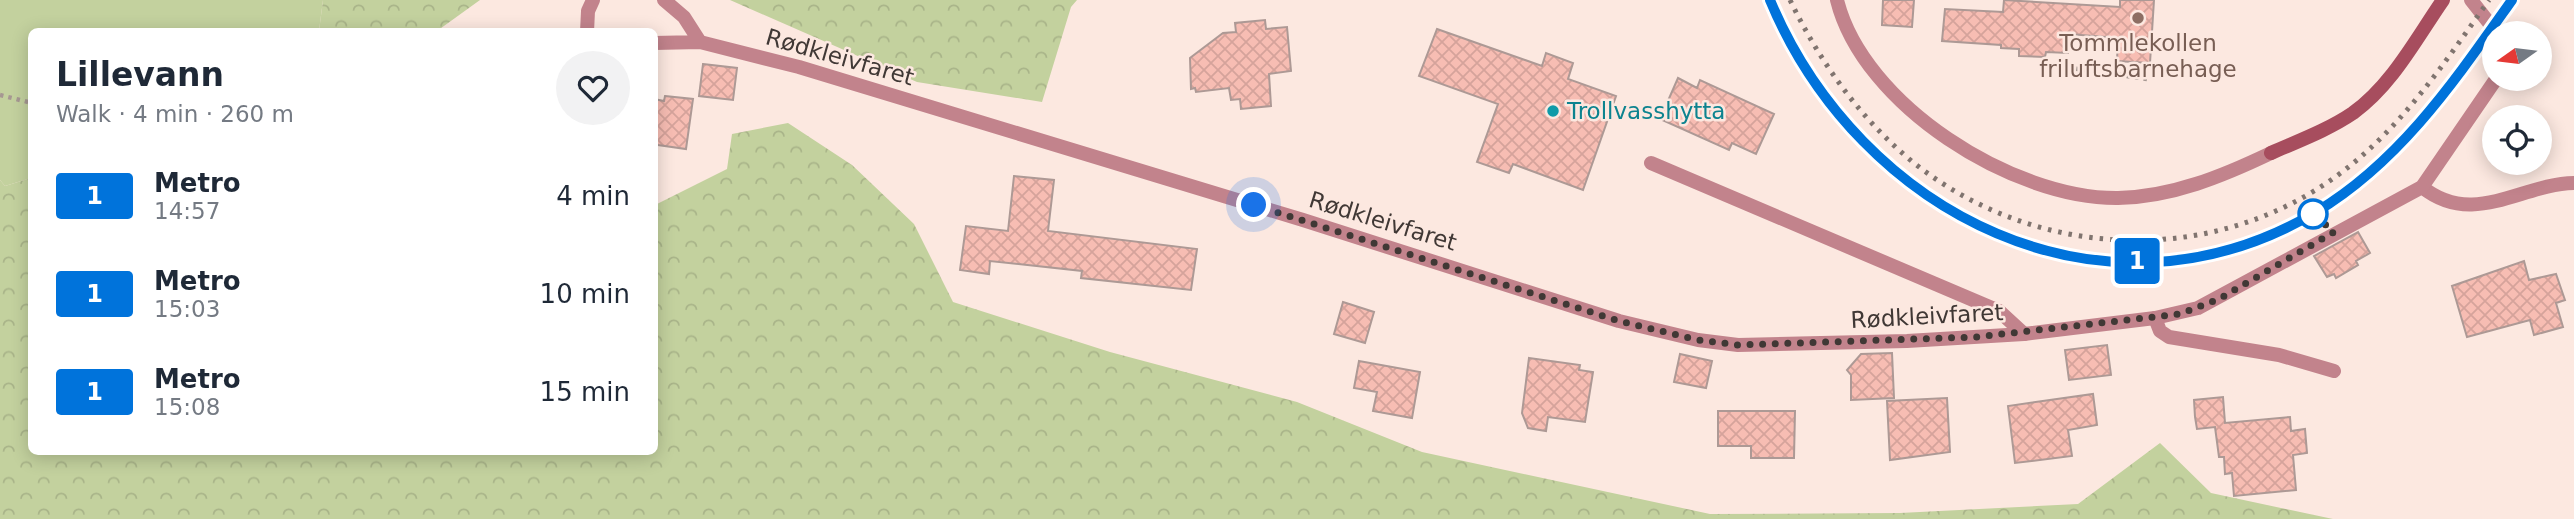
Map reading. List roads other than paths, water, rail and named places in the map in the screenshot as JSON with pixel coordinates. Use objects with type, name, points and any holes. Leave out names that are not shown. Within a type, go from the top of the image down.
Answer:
[{"type":"street","points":[[587,28],[588,10],[593,0]]},
{"type":"street","points":[[664,0],[684,17],[700,42]]},
{"type":"street","points":[[1837,0],[1860,54],[1905,104],[1974,155],[2045,187],[2118,198],[2151,195],[2210,180],[2335,123],[2365,103],[2399,64],[2443,0]]},
{"type":"street","points":[[2471,0],[2488,21]]},
{"type":"street","name":"Rødkleivfaret","points":[[658,43],[700,42],[836,78],[1291,216],[1619,321],[1698,340],[1738,345],[1825,344],[2024,334],[2180,314],[2219,299],[2354,222],[2422,187],[2488,91]]},
{"type":"street","name":"Rødkleivfaret","points":[[1651,163],[1999,312],[2024,334]]},
{"type":"street","points":[[2422,187],[2447,201],[2467,204],[2497,201],[2574,183]]},
{"type":"street","points":[[2155,318],[2160,331],[2169,337],[2279,355],[2334,371]]},
{"type":"railway","points":[[1770,0],[1810,76],[1863,141],[1926,194],[1996,234],[2073,257],[2154,262],[2235,248],[2316,212],[2347,191],[2375,168],[2425,116],[2512,0]]},
{"type":"railway","points":[[1790,0],[1814,45],[1843,88],[1876,128],[1914,163],[1962,195],[2015,219],[2070,234],[2126,240],[2183,237],[2239,225],[2292,203],[2342,172],[2404,114],[2489,0]]},
{"type":"metro line","name":"1","points":[[1770,0],[1807,72],[1828,102],[1862,142],[1902,179],[1956,216],[2017,243],[2077,257],[2133,261],[2186,257],[2240,246],[2292,225],[2335,200],[2392,154],[2422,122],[2512,0]]},
{"type":"place","name":"Tommlekollen friluftsbarnehage","points":[[2138,18]]},
{"type":"place","name":"Trollvasshytta","points":[[1553,111]]}]
